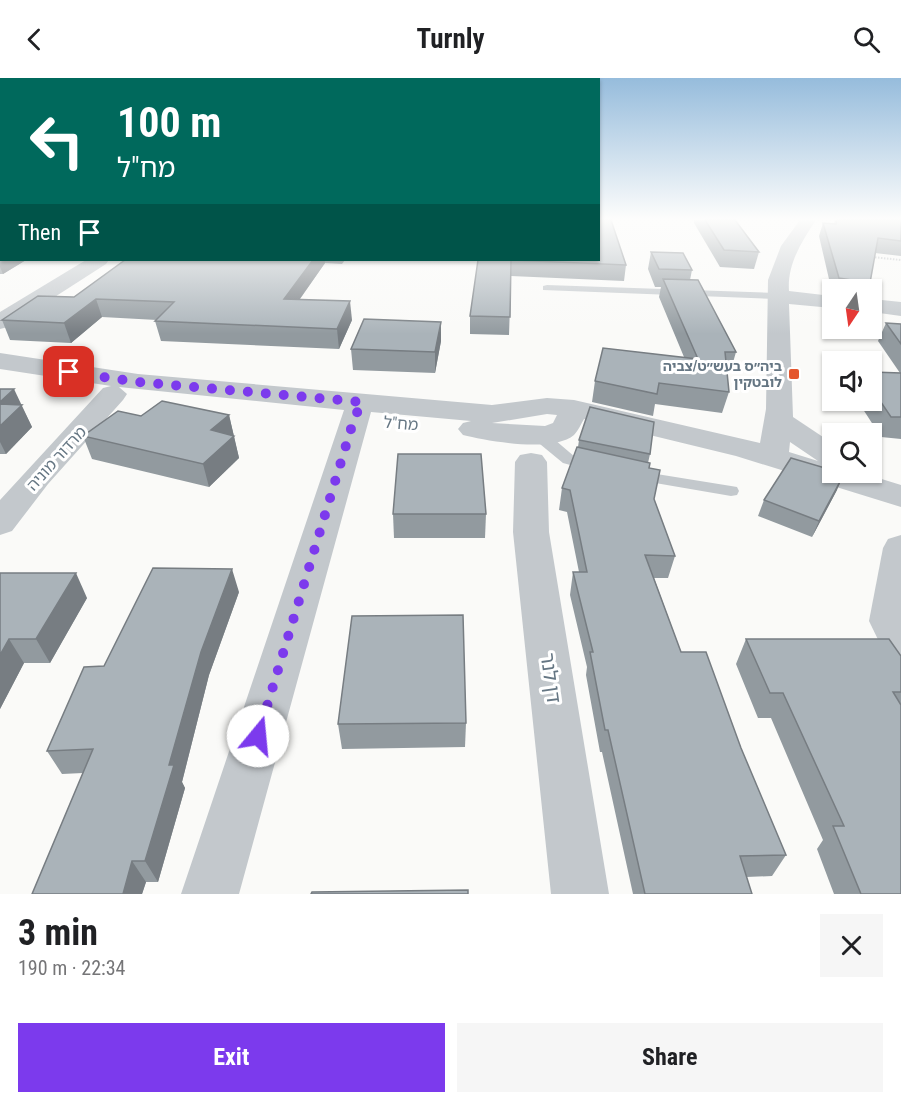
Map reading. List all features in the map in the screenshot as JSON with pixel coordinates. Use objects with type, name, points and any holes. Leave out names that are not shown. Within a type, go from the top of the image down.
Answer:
[{"type":"street","points":[[773,458],[778,420],[778,280],[786,258]]},
{"type":"street","points":[[0,301],[67,261]]},
{"type":"street","points":[[0,322],[97,261]]},
{"type":"street","points":[[777,296],[822,301]]},
{"type":"street","points":[[882,307],[901,309]]},
{"type":"street","name":"מח\"ל","points":[[0,361],[22,366],[358,411],[533,449],[550,434],[563,428],[574,408]]},
{"type":"street","name":"מח\"ל","points":[[0,383],[113,394],[358,411],[492,414],[547,406],[574,408],[747,449],[901,496]]},
{"type":"street","name":"מרדור מוניה","points":[[0,523],[37,477],[113,394]]},
{"type":"street","points":[[210,894],[358,411]]},
{"type":"street","points":[[778,420],[822,449]]},
{"type":"street","name":"דן לנר","points":[[533,449],[531,532],[580,894]]},
{"type":"street","name":"מח\"ל","points":[[773,458],[822,464]]},
{"type":"street","points":[[882,471],[901,473]]},
{"type":"street","points":[[901,496],[901,505]]},
{"type":"street","points":[[901,548],[890,621],[901,644]]},
{"type":"lane","points":[[548,288],[777,296]]},
{"type":"lane","points":[[533,449],[550,443],[569,460],[603,469]]},
{"type":"lane","points":[[626,474],[731,491]]},
{"type":"path","points":[[885,258],[901,260]]},
{"type":"building","points":[[600,258],[624,258],[626,265],[534,261],[600,261]]},
{"type":"building","points":[[654,258],[686,258],[692,270],[659,269]]},
{"type":"building","points":[[833,258],[874,258],[871,279],[839,278]]},
{"type":"building","points":[[124,261],[312,261],[284,299],[350,301],[337,329],[155,321],[174,302],[96,299],[64,323],[2,320],[38,296],[74,297]]},
{"type":"building","points":[[478,261],[511,261],[510,317],[470,316]]},
{"type":"building","points":[[663,279],[698,280],[736,352],[725,352],[729,392],[659,383],[657,394],[595,381],[603,348],[698,359]]},
{"type":"building","points":[[364,319],[441,322],[435,352],[351,349]]},
{"type":"building","points":[[886,323],[901,324],[901,344]]},
{"type":"building","points":[[882,372],[901,373],[901,417],[891,417],[882,404]]},
{"type":"building","points":[[0,389],[14,389],[0,402]]},
{"type":"building","points":[[162,401],[229,415],[211,430],[234,436],[203,464],[83,436],[118,411],[141,416]]},
{"type":"building","points":[[0,404],[22,405],[0,426]]},
{"type":"building","points":[[590,407],[654,422],[650,454],[579,440]]},
{"type":"building","points":[[577,447],[650,463],[649,468],[660,470],[654,499],[675,556],[645,555],[681,652],[706,652],[741,748],[786,855],[740,856],[752,894],[645,894],[608,730],[605,730],[590,652],[593,652],[573,572],[587,572],[570,490],[562,488]]},
{"type":"building","points":[[398,454],[481,454],[486,514],[393,514]]},
{"type":"building","points":[[791,458],[822,467],[822,483],[839,483],[819,521],[764,500]]},
{"type":"building","points":[[153,568],[232,569],[201,652],[169,765],[174,765],[145,861],[132,861],[123,894],[32,894],[93,749],[47,751],[84,667],[104,666]]},
{"type":"building","points":[[0,573],[76,573],[36,639],[9,639],[0,655]]},
{"type":"building","points":[[463,615],[466,723],[338,724],[352,616]]},
{"type":"building","points":[[746,639],[889,639],[901,656],[901,692],[893,692],[901,705],[901,894],[861,894],[833,826],[844,826],[783,693],[770,693]]},
{"type":"building","points":[[468,890],[468,894],[311,894],[312,892]]},
{"type":"place","name":"ביה״ס בעש״ט/צביה לובטקין","points":[[794,374]]},
{"type":"route","points":[[69,372],[138,382],[362,402],[354,419],[258,736]]}]
